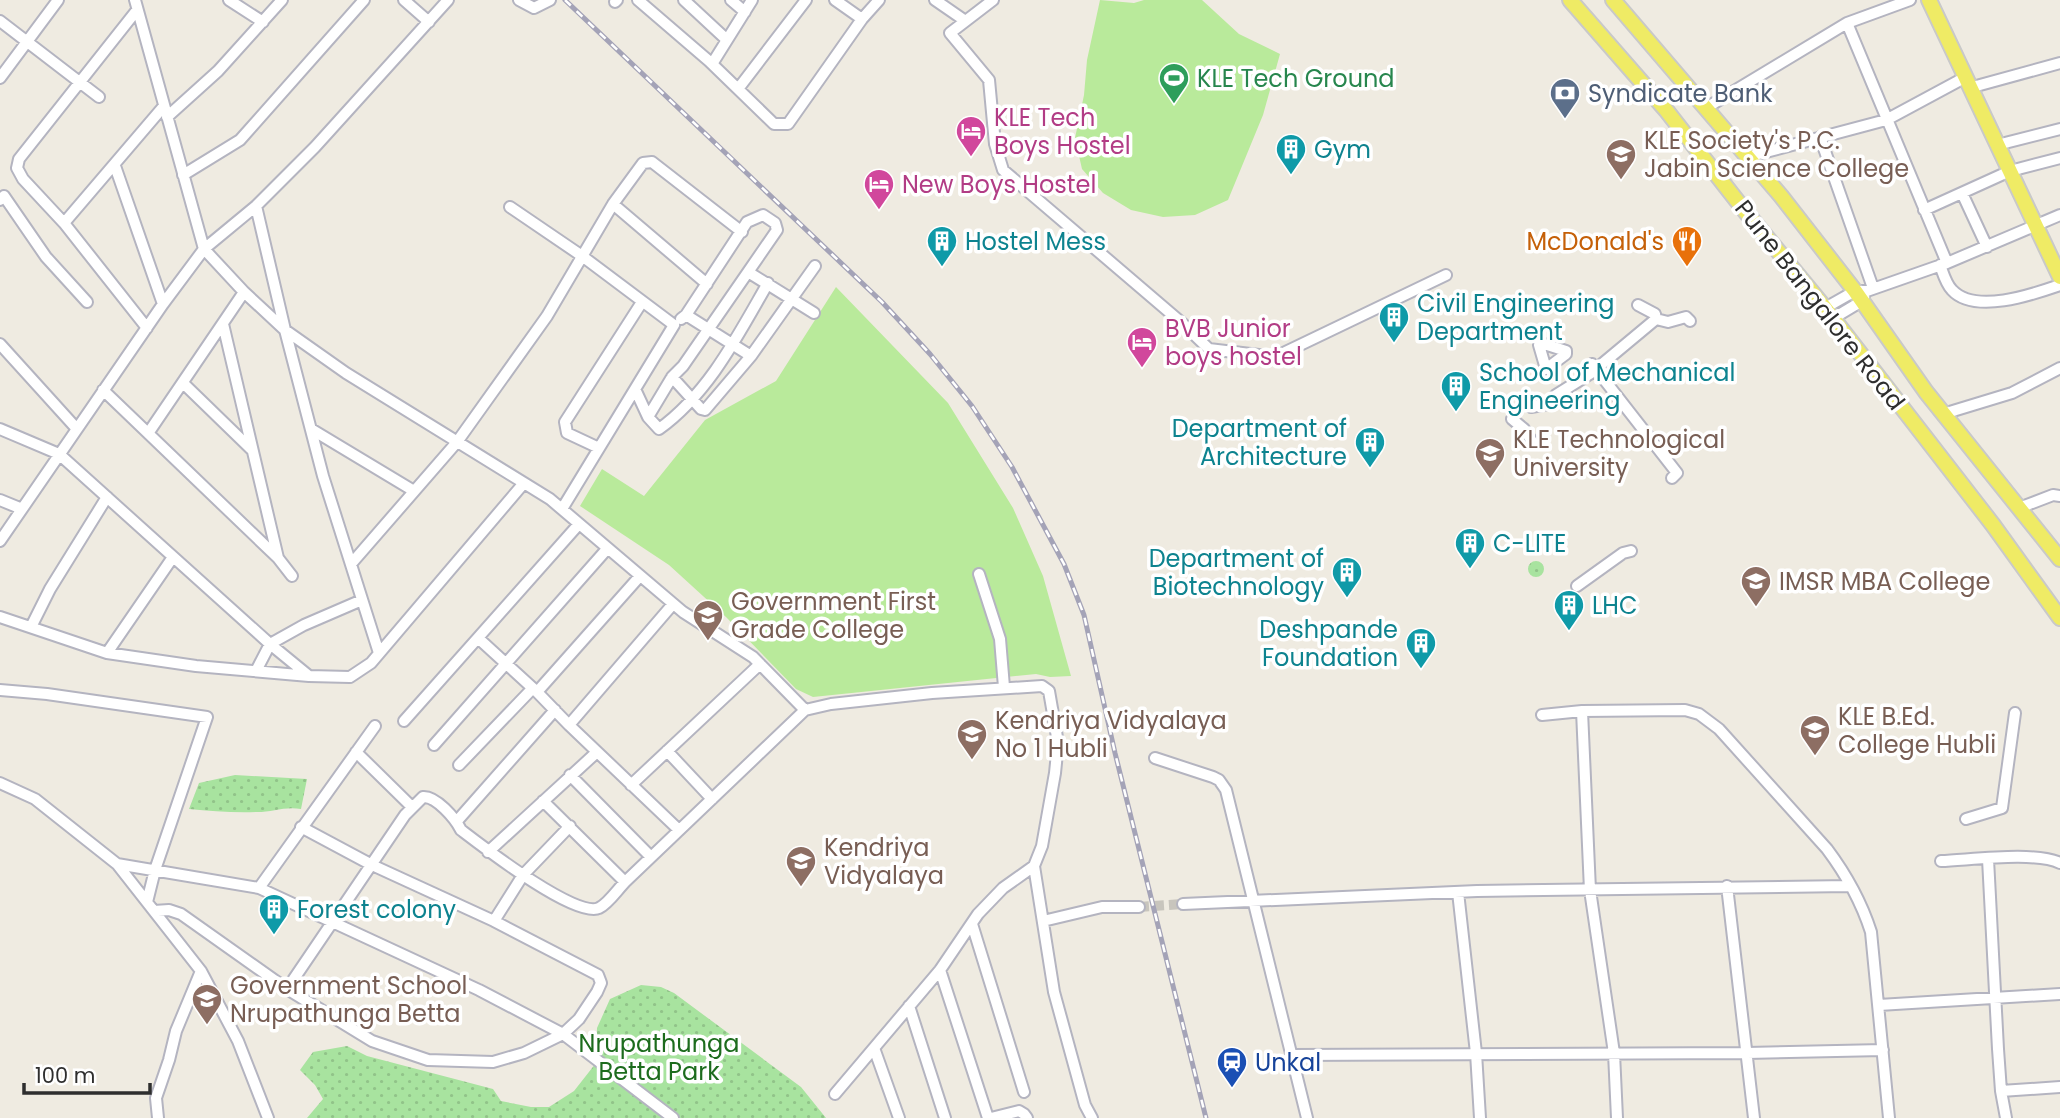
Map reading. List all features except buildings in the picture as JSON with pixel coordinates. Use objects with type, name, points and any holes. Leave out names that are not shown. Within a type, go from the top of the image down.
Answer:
[{"type":"main road","name":"Pune Bangalore Road","points":[[1570,0],[1666,110],[1829,314],[1985,514],[2060,618]]},
{"type":"main road","name":"Pune Bangalore Road","points":[[1612,0],[1864,293],[1943,414],[2060,559]]},
{"type":"main road","points":[[1929,0],[2060,277]]},
{"type":"street","points":[[0,78],[58,0]]},
{"type":"street","points":[[229,0],[263,22]]},
{"type":"street","points":[[167,117],[218,71],[282,0]]},
{"type":"street","points":[[183,175],[240,140],[364,0]]},
{"type":"street","points":[[404,0],[429,22]]},
{"type":"street","points":[[0,541],[163,304],[204,249],[256,206],[314,147],[448,0]]},
{"type":"street","points":[[519,0],[534,8],[550,0]]},
{"type":"street","points":[[638,0],[712,64],[774,124],[788,124],[862,19],[879,0]]},
{"type":"street","points":[[684,0],[727,40]]},
{"type":"street","points":[[731,0],[745,12]]},
{"type":"street","points":[[712,64],[752,0]]},
{"type":"street","points":[[738,89],[806,0]]},
{"type":"street","points":[[835,0],[862,19]]},
{"type":"street","points":[[935,0],[964,20]]},
{"type":"street","points":[[1706,108],[1847,23],[1910,0]]},
{"type":"street","points":[[988,1],[950,33],[989,80],[995,144],[1003,170],[1209,349],[1275,357],[1446,275]]},
{"type":"street","points":[[136,5],[17,168],[23,179],[64,223],[147,327]]},
{"type":"street","points":[[136,5],[204,249],[244,292],[285,330],[346,373],[550,499],[673,604],[760,664],[805,710]]},
{"type":"street","points":[[0,21],[99,97]]},
{"type":"street","points":[[1847,23],[1924,210],[1951,290],[1972,299],[2009,301],[2060,285]]},
{"type":"street","points":[[1747,157],[1886,120],[1966,83],[2060,63]]},
{"type":"street","points":[[64,223],[164,106]]},
{"type":"street","points":[[1997,145],[2060,129]]},
{"type":"street","points":[[1820,137],[1864,293]]},
{"type":"street","points":[[1924,210],[2010,171],[2060,158]]},
{"type":"street","points":[[351,564],[457,442],[547,316],[613,204],[640,166],[649,161],[742,232]]},
{"type":"street","points":[[115,166],[163,304]]},
{"type":"street","points":[[1962,193],[1987,247]]},
{"type":"street","points":[[0,200],[4,196],[47,257],[87,302]]},
{"type":"street","points":[[613,204],[707,284]]},
{"type":"street","points":[[256,206],[311,429],[379,653]]},
{"type":"street","points":[[510,207],[582,256],[674,326]]},
{"type":"street","points":[[562,509],[674,326],[686,315],[747,222],[763,215],[770,218],[777,228],[672,377],[648,417]]},
{"type":"street","points":[[1829,314],[1864,293],[1987,247],[2060,215]]},
{"type":"street","points":[[672,377],[702,410],[707,410],[751,356],[815,266]]},
{"type":"street","points":[[748,272],[814,313]]},
{"type":"street","points":[[635,389],[648,417],[659,429],[694,400],[733,345],[768,283]]},
{"type":"street","points":[[149,432],[244,292]]},
{"type":"street","points":[[599,449],[568,432],[565,422],[642,302]]},
{"type":"street","points":[[1638,305],[1655,314],[1656,319]]},
{"type":"street","points":[[686,315],[751,356]]},
{"type":"street","points":[[1656,319],[1668,322],[1686,317],[1690,321]]},
{"type":"street","points":[[1531,407],[1548,404],[1556,395],[1656,319]]},
{"type":"street","points":[[223,324],[278,558]]},
{"type":"street","points":[[0,344],[77,429]]},
{"type":"street","points":[[1594,368],[1677,473],[1672,478]]},
{"type":"street","points":[[1943,414],[2012,393],[2060,368]]},
{"type":"street","points":[[183,383],[253,451]]},
{"type":"street","points":[[103,390],[278,558],[292,576]]},
{"type":"street","points":[[1513,418],[1533,443]]},
{"type":"street","points":[[0,429],[59,454],[309,676]]},
{"type":"street","points":[[311,429],[414,491]]},
{"type":"street","points":[[0,617],[107,653],[256,671],[350,677],[371,663],[524,482]]},
{"type":"street","points":[[2019,508],[2053,495],[2060,496]]},
{"type":"street","points":[[31,627],[50,589],[107,497]]},
{"type":"street","points":[[0,500],[22,509]]},
{"type":"street","points":[[404,721],[579,524]]},
{"type":"street","points":[[433,745],[607,549]]},
{"type":"street","points":[[1577,586],[1623,553],[1631,551]]},
{"type":"street","points":[[107,653],[173,558]]},
{"type":"street","points":[[979,575],[1000,639],[1004,688]]},
{"type":"street","points":[[459,765],[535,690],[640,576]]},
{"type":"street","points":[[256,671],[270,644],[304,625],[362,600]]},
{"type":"street","points":[[569,725],[673,604]]},
{"type":"street","points":[[478,638],[679,830]]},
{"type":"street","points":[[631,785],[760,664]]},
{"type":"street","points":[[287,989],[412,807],[423,797],[428,796],[457,821],[461,830],[523,875],[578,908],[601,908],[805,710],[831,704],[1004,688],[1045,687],[1049,691],[1058,743],[1041,846],[1034,866],[1054,992],[1085,1105],[1092,1118]]},
{"type":"street","points":[[0,690],[47,694],[207,717],[155,870],[150,906]]},
{"type":"street","points":[[457,821],[555,710]]},
{"type":"street","points":[[1542,715],[1582,711],[1685,710],[1699,714],[1711,721],[1827,849],[1863,911],[1871,932],[1889,1118]]},
{"type":"street","points":[[1582,711],[1590,890],[1614,1053],[1617,1118]]},
{"type":"street","points":[[1966,819],[2002,808],[2015,713]]},
{"type":"street","points":[[259,888],[375,726]]},
{"type":"street","points":[[667,751],[712,799]]},
{"type":"street","points":[[356,752],[412,807]]},
{"type":"street","points":[[488,852],[597,752]]},
{"type":"street","points":[[1155,758],[1213,777],[1224,785],[1307,1118]]},
{"type":"street","points":[[570,775],[651,857]]},
{"type":"street","points":[[0,783],[35,799],[117,864],[201,971],[237,1041],[268,1118]]},
{"type":"street","points":[[543,800],[625,882]]},
{"type":"street","points":[[494,921],[523,875],[570,826]]},
{"type":"street","points":[[150,906],[181,914],[287,989],[372,1041],[428,1060],[471,1062],[508,1059],[563,1034],[579,1018],[597,992],[600,978],[494,921],[372,865],[301,827]]},
{"type":"street","points":[[1941,860],[2034,858],[2051,859],[2060,863]]},
{"type":"street","points":[[1988,859],[1994,998],[2001,1091],[2006,1118]]},
{"type":"street","points":[[117,864],[259,888],[334,922],[479,990],[563,1034],[673,1118]]},
{"type":"street","points":[[835,1094],[940,970],[972,924],[1003,888],[1034,866]]},
{"type":"street","points":[[1727,886],[1754,1118]]},
{"type":"street","points":[[1183,904],[1458,892],[1849,886]]},
{"type":"street","points":[[1458,892],[1476,1054],[1480,1118]]},
{"type":"street","points":[[1043,921],[1102,908],[1139,906]]},
{"type":"street","points":[[972,924],[1024,1093]]},
{"type":"street","points":[[940,970],[989,1118],[1018,1111],[1027,1118]]},
{"type":"street","points":[[158,1118],[156,1098],[176,1031],[201,971]]},
{"type":"street","points":[[1879,1005],[2060,994]]},
{"type":"street","points":[[909,1006],[945,1118]]},
{"type":"street","points":[[874,1048],[899,1118]]},
{"type":"street","points":[[1292,1055],[1883,1050]]},
{"type":"street","points":[[2001,1091],[2060,1087]]},
{"type":"green space","name":"KLE Tech Ground","points":[[1100,0],[1134,3],[1144,0],[1202,0],[1239,34],[1280,54],[1263,115],[1228,200],[1195,215],[1163,217],[1131,210],[1103,193],[1082,169],[1075,138]]},
{"type":"green space","points":[[836,287],[948,403],[1013,508],[1043,576],[1071,676],[1050,677],[1036,674],[813,697],[796,689],[726,617],[669,565],[580,506],[602,469],[644,496],[705,420],[776,381]]},
{"type":"green space","points":[[1533,561],[1539,561],[1544,569],[1542,575],[1533,577],[1528,572],[1528,566]]},
{"type":"green space","points":[[235,775],[307,779],[301,809],[223,812],[189,809],[199,783]]},
{"type":"green space","name":"Nrupathunga Betta Park","points":[[641,985],[661,987],[674,993],[801,1087],[826,1118],[307,1118],[323,1099],[315,1085],[300,1070],[313,1052],[347,1046],[367,1056],[493,1089],[501,1101],[531,1107],[549,1107],[574,1091],[596,1063],[597,1028],[610,999]]},
{"type":"tunnel","points":[[1139,907],[1183,904]]},
{"type":"railway","points":[[565,0],[882,302],[930,354],[972,406],[1012,467],[1064,564],[1084,615],[1115,753],[1206,1118]]},
{"type":"place","name":"KLE Tech Ground","points":[[1174,105]]},
{"type":"place","name":"Syndicate Bank","points":[[1565,120]]},
{"type":"place","name":"KLE Tech Boys Hostel","points":[[971,158]]},
{"type":"place","name":"Gym","points":[[1291,176]]},
{"type":"place","name":"KLE Society's P.C. Jabin Science College","points":[[1621,181]]},
{"type":"place","name":"New Boys Hostel","points":[[879,211]]},
{"type":"place","name":"Hostel Mess","points":[[942,268]]},
{"type":"place","name":"McDonald's","points":[[1687,268]]},
{"type":"place","name":"Civil Engineering Department","points":[[1394,344]]},
{"type":"place","name":"BVB Junior boys hostel","points":[[1142,369]]},
{"type":"place","name":"School of Mechanical Engineering","points":[[1456,413]]},
{"type":"place","name":"Department of Architecture","points":[[1370,469]]},
{"type":"place","name":"KLE Technological University","points":[[1490,480]]},
{"type":"place","name":"C-LITE","points":[[1470,570]]},
{"type":"place","name":"Department of Biotechnology","points":[[1347,599]]},
{"type":"place","name":"IMSR MBA College","points":[[1756,608]]},
{"type":"place","name":"LHC","points":[[1569,632]]},
{"type":"place","name":"Government First Grade College","points":[[708,642]]},
{"type":"place","name":"Deshpande Foundation","points":[[1421,670]]},
{"type":"place","name":"KLE B.Ed. College Hubli","points":[[1815,757]]},
{"type":"place","name":"Kendriya Vidyalaya No 1 Hubli","points":[[972,761]]},
{"type":"place","name":"Kendriya Vidyalaya","points":[[801,888]]},
{"type":"place","name":"Forest colony","points":[[274,936]]},
{"type":"place","name":"Government School Nrupathunga Betta","points":[[207,1026]]},
{"type":"place","name":"Unkal","points":[[1232,1089]]}]
